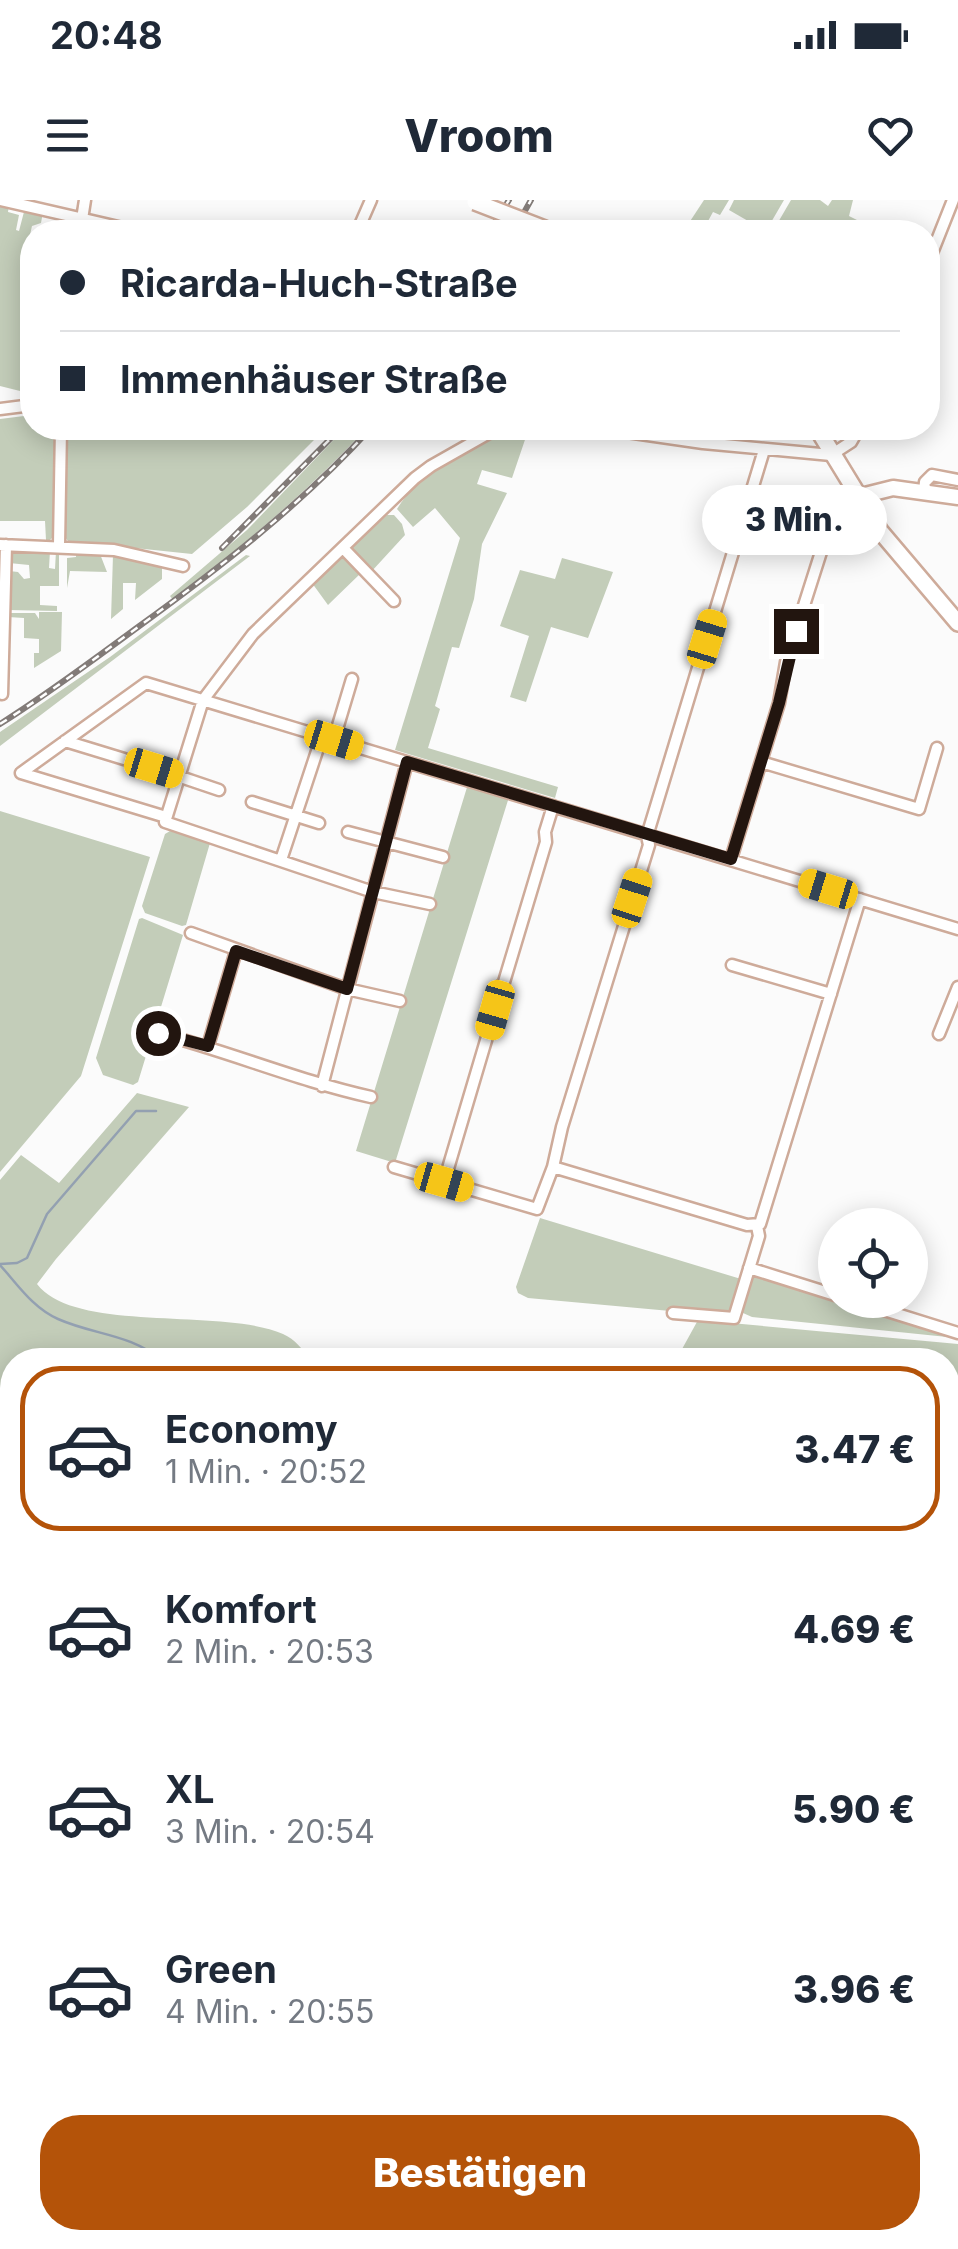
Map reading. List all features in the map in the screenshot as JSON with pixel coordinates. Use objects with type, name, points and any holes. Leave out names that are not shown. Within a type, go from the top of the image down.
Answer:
[{"type":"main road","points":[[473,201],[522,220]]},
{"type":"main road","points":[[823,440],[857,497],[900,556],[958,623]]},
{"type":"street","points":[[1,200],[86,220]]},
{"type":"street","points":[[82,219],[86,200]]},
{"type":"street","points":[[940,232],[953,200]]},
{"type":"street","points":[[59,546],[61,440]]},
{"type":"street","points":[[166,820],[203,700],[252,634],[430,466],[477,440]]},
{"type":"street","points":[[689,440],[831,455],[852,440]]},
{"type":"street","points":[[394,1167],[537,1209],[553,1167],[649,845],[647,836],[764,450]]},
{"type":"street","points":[[924,491],[925,482],[932,475],[958,480]]},
{"type":"street","points":[[731,859],[779,703],[786,662],[835,508],[887,488],[958,497]]},
{"type":"street","points":[[2,694],[3,545],[114,550],[183,566]]},
{"type":"street","points":[[343,548],[394,601]]},
{"type":"street","points":[[334,740],[352,679]]},
{"type":"street","points":[[430,904],[373,892],[21,772],[146,683],[958,929]]},
{"type":"street","points":[[282,860],[322,736]]},
{"type":"street","points":[[65,741],[124,759]]},
{"type":"street","points":[[761,762],[918,809],[938,748]]},
{"type":"street","points":[[322,1086],[407,762]]},
{"type":"street","points":[[154,768],[218,790]]},
{"type":"street","points":[[252,802],[320,823]]},
{"type":"street","points":[[444,1182],[498,990],[504,982],[546,842],[553,806]]},
{"type":"street","points":[[348,832],[444,857]]},
{"type":"street","points":[[553,1167],[752,1225],[762,1221],[860,899]]},
{"type":"street","points":[[190,933],[347,989],[400,1001]]},
{"type":"street","points":[[208,1046],[236,951]]},
{"type":"street","points":[[732,964],[831,994]]},
{"type":"street","points":[[939,1034],[958,987]]},
{"type":"street","points":[[158,1033],[208,1046],[322,1086],[371,1097]]},
{"type":"street","points":[[672,1312],[734,1318],[759,1236],[752,1225]]},
{"type":"street","points":[[749,1268],[818,1290]]},
{"type":"street","points":[[910,1318],[958,1333]]},
{"type":"green space","points":[[704,200],[729,200],[720,215],[713,212],[709,220],[691,220]]},
{"type":"green space","points":[[734,200],[784,200],[772,220],[746,220],[729,210]]},
{"type":"green space","points":[[791,200],[820,200],[828,206],[832,200],[853,200],[849,216],[857,220],[779,220]]},
{"type":"green space","points":[[0,203],[9,205],[8,212],[19,215],[16,230],[20,227],[20,391],[0,386]]},
{"type":"green space","points":[[25,208],[43,212],[42,220],[22,220]]},
{"type":"green space","points":[[20,416],[20,440],[56,440],[54,536],[50,540],[46,540],[45,521],[0,521],[0,419]]},
{"type":"green space","points":[[67,440],[314,440],[247,507],[192,554],[68,541],[64,536]]},
{"type":"green space","points":[[333,440],[355,440],[273,518],[173,600],[170,596],[247,530]]},
{"type":"green space","points":[[525,440],[512,478],[482,470],[477,484],[507,493],[482,544],[474,599],[459,648],[452,647],[428,748],[558,787],[555,798],[395,750],[460,538],[435,508],[413,527],[397,509],[419,482],[481,442]]},
{"type":"green space","points":[[387,515],[394,515],[405,535],[371,572],[353,552],[353,546]]},
{"type":"green space","points":[[13,550],[50,551],[49,568],[55,569],[59,551],[59,586],[40,586],[40,605],[57,606],[57,611],[8,610],[9,571],[30,578],[29,565],[9,563]]},
{"type":"green space","points":[[76,552],[100,554],[107,572],[70,571],[67,588],[67,558],[76,557]]},
{"type":"green space","points":[[113,555],[162,565],[162,579],[135,600],[136,583],[123,583],[123,609],[111,619]]},
{"type":"green space","points":[[246,555],[250,556],[0,746],[0,732],[110,657]]},
{"type":"green space","points":[[344,556],[362,572],[328,605],[312,583]]},
{"type":"green space","points":[[562,558],[613,572],[588,638],[551,627],[526,702],[510,697],[529,636],[500,626],[520,570],[555,579]]},
{"type":"green space","points":[[39,612],[62,612],[61,651],[34,668],[39,639],[24,638],[24,618],[8,617],[8,613],[35,613],[39,619]]},
{"type":"green space","points":[[468,784],[509,797],[395,1163],[356,1151]]},
{"type":"green space","points":[[0,811],[150,857],[81,1076],[0,1172]]},
{"type":"green space","points":[[170,831],[210,843],[186,925],[182,926],[145,913],[142,906],[165,834]]},
{"type":"green space","points":[[142,918],[183,935],[138,1082],[133,1085],[103,1075],[96,1058]]},
{"type":"green space","points":[[137,1093],[189,1107],[37,1284],[56,1299],[83,1309],[256,1326],[287,1336],[301,1348],[0,1348],[0,1180],[21,1155],[59,1183]]},
{"type":"green space","points":[[540,1218],[741,1279],[731,1313],[725,1316],[528,1298],[518,1293],[516,1287]]},
{"type":"green space","points":[[753,1274],[818,1294],[818,1318],[898,1318],[957,1338],[752,1317],[743,1313],[745,1288]]},
{"type":"green space","points":[[698,1320],[958,1344],[958,1348],[683,1348]]},
{"type":"waterway","points":[[0,1264],[27,1258],[47,1214],[136,1111],[156,1111]]},
{"type":"waterway","points":[[0,1265],[49,1314],[143,1348]]},
{"type":"railway","points":[[496,220],[509,200]]},
{"type":"railway","points":[[520,220],[531,200]]},
{"type":"railway","points":[[222,548],[329,440]]},
{"type":"railway","points":[[0,724],[230,558],[289,509],[359,440]]},
{"type":"route","points":[[158,1033],[208,1046],[236,951],[347,989],[407,762],[731,859],[779,703],[796,631]]}]
